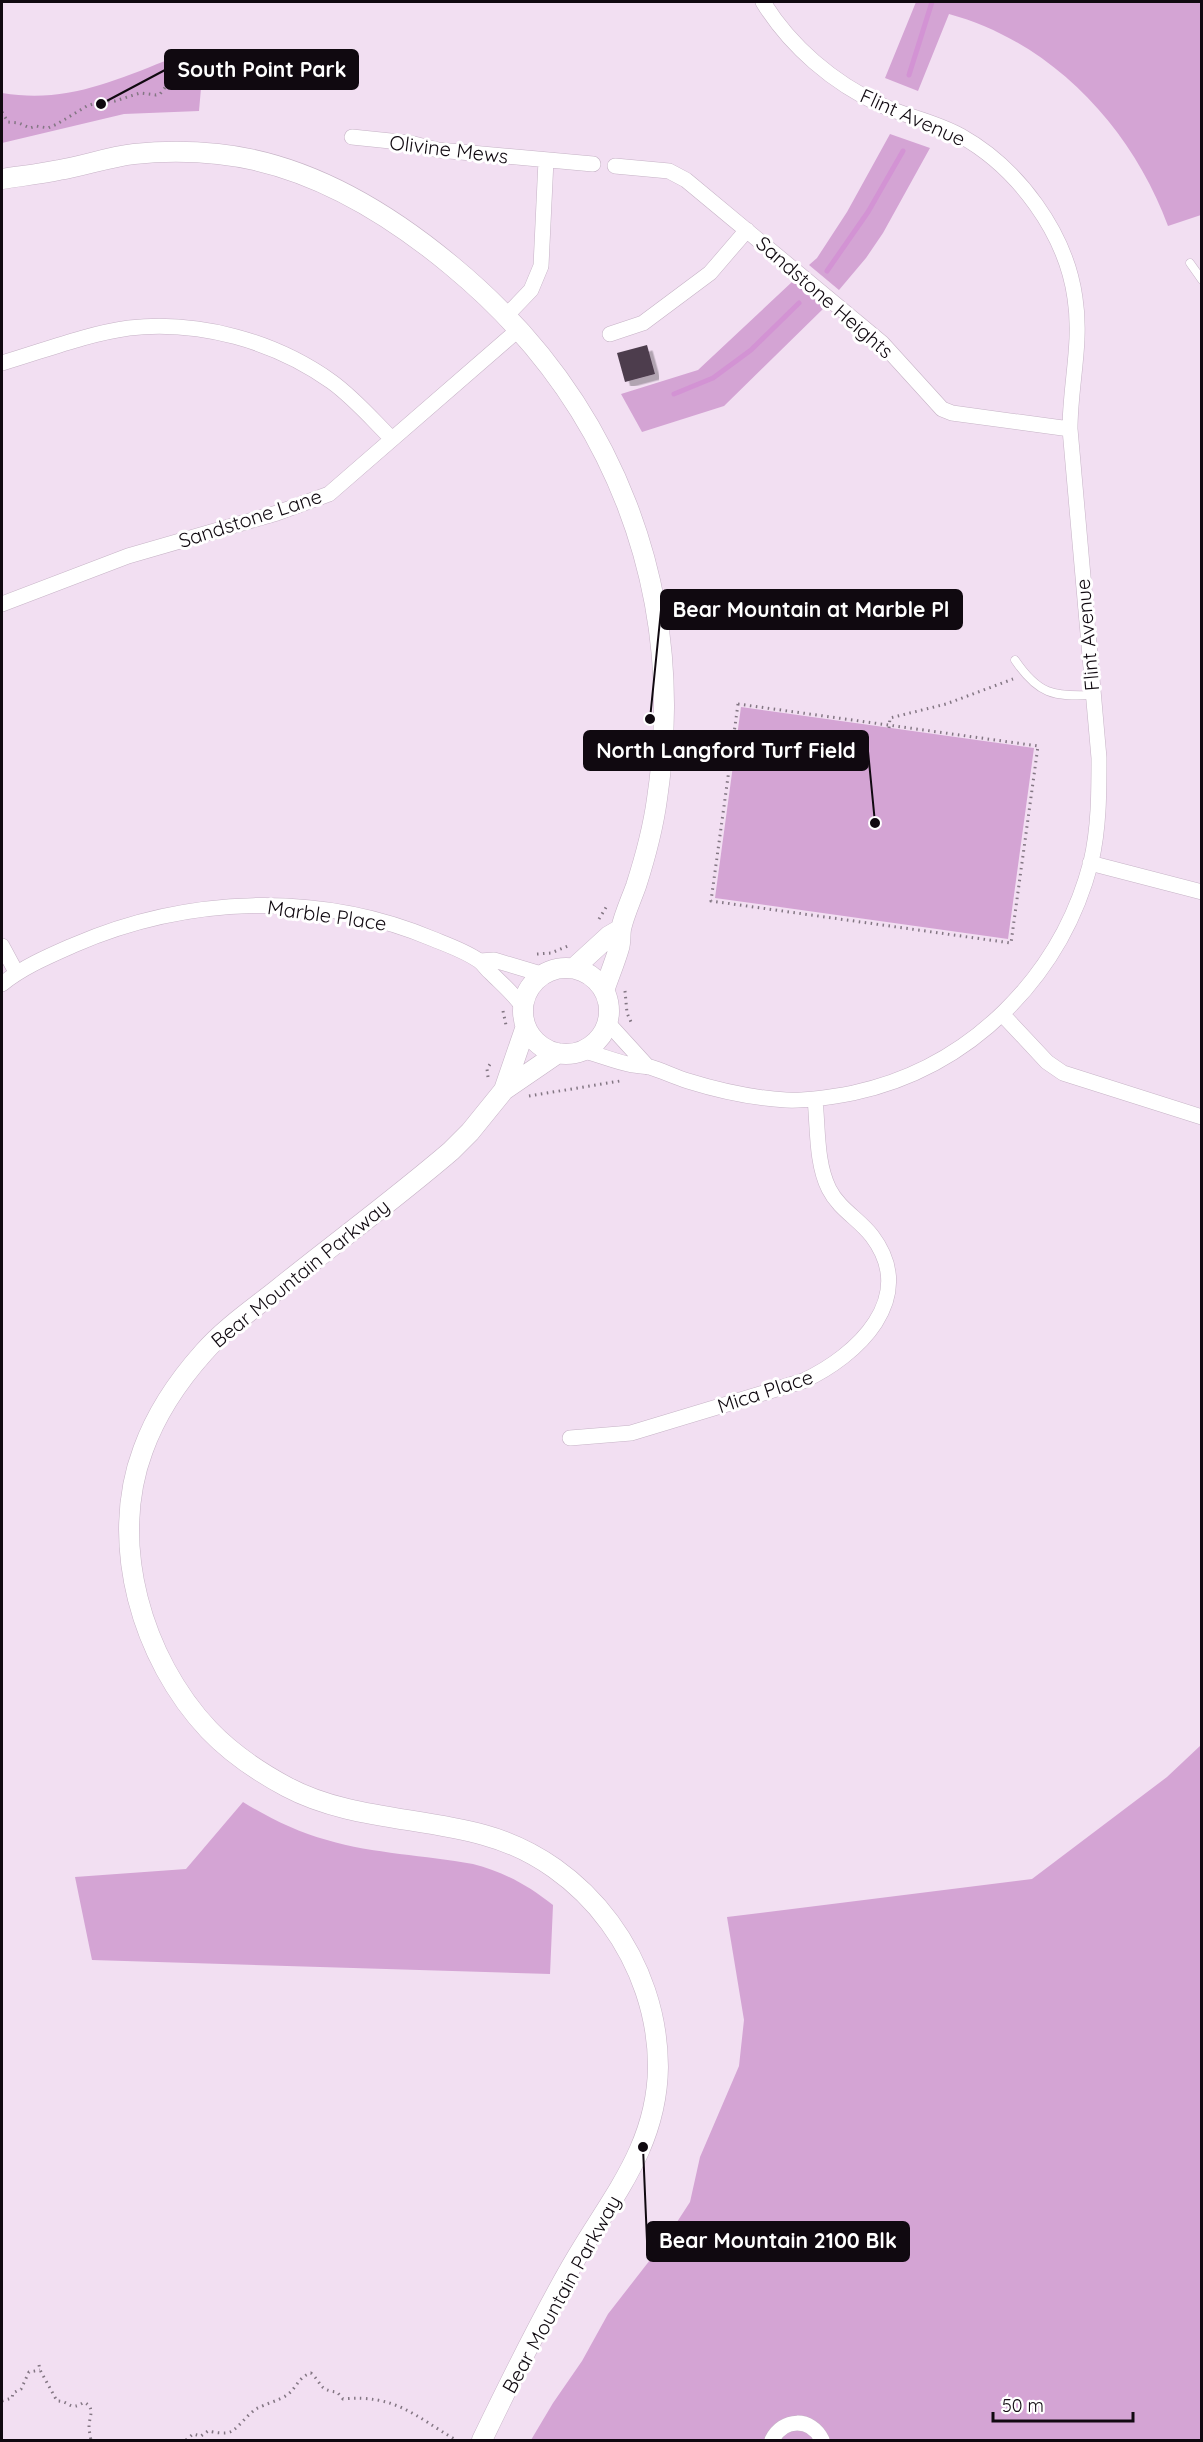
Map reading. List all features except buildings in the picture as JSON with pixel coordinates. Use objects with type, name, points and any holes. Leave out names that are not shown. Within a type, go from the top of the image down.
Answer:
[{"type":"street","name":"Flint Avenue","points":[[584,1050],[717,1089],[787,1100],[815,1099],[892,1083],[918,1072],[966,1044],[1003,1015],[1042,969],[1058,944],[1071,916],[1090,863],[1095,838],[1099,758],[1070,429],[1071,395],[1078,355],[1075,296],[1054,235],[1035,204],[992,156],[931,121],[883,106],[830,74],[804,53],[777,24],[763,2]]},
{"type":"street","name":"Olivine Mews","points":[[352,137],[410,143],[438,150],[593,164]]},
{"type":"street","points":[[2,179],[63,170],[133,154],[179,152],[220,154],[262,162],[309,178],[353,197],[394,220],[476,286],[513,322],[555,373],[602,446],[637,529],[657,610],[664,691],[660,773],[647,850],[621,929],[620,945],[604,991],[608,1011],[607,1022],[598,1039],[584,1050],[558,1053],[546,1050],[516,1030],[522,1006],[533,983],[541,974],[574,968],[609,936],[621,929]]},
{"type":"street","points":[[513,322],[542,266],[546,160]]},
{"type":"street","name":"Sandstone Heights","points":[[615,166],[677,174],[882,343],[942,409],[952,413],[1070,429]]},
{"type":"street","points":[[2,193],[26,188],[63,170]]},
{"type":"street","points":[[610,334],[643,323],[710,273],[747,230]]},
{"type":"street","name":"Sandstone Lane","points":[[2,604],[128,556],[316,501],[328,494],[392,439],[513,322]]},
{"type":"street","points":[[2,363],[96,335],[129,328],[195,328],[227,334],[302,363],[326,378],[392,439]]},
{"type":"street","points":[[1090,863],[1202,892]]},
{"type":"street","name":"Marble Place","points":[[2,984],[16,972],[91,937],[137,922],[183,912],[242,905],[308,908],[376,919],[406,927],[480,961],[522,1006]]},
{"type":"street","points":[[2,946],[16,972]]},
{"type":"street","name":"Marble Place","points":[[480,961],[494,960],[541,974]]},
{"type":"street","points":[[574,968],[586,973],[604,991]]},
{"type":"street","points":[[1003,1015],[1047,1062],[1064,1073],[1202,1116]]},
{"type":"street","name":"Flint Avenue","points":[[607,1022],[648,1067]]},
{"type":"street","name":"Bear Mountain Parkway","points":[[504,1090],[516,1030]]},
{"type":"street","name":"Bear Mountain Parkway","points":[[482,2440],[571,2266],[636,2162],[647,2132],[654,2104],[658,2070],[656,2032],[650,2002],[641,1976],[630,1952],[610,1923],[585,1894],[553,1868],[522,1849],[486,1835],[345,1808],[320,1801],[291,1789],[235,1754],[209,1730],[185,1700],[148,1632],[138,1598],[132,1564],[130,1524],[133,1488],[141,1453],[158,1415],[205,1351],[245,1316],[451,1151],[470,1132],[504,1090],[558,1053]]},
{"type":"street","name":"Mica Place","points":[[570,1438],[631,1433],[803,1381],[842,1359],[859,1345],[873,1327],[885,1306],[889,1281],[884,1258],[872,1236],[841,1207],[824,1176],[815,1099]]},
{"type":"street","points":[[772,2440],[784,2426],[795,2422],[815,2429],[822,2440]]},
{"type":"lane","points":[[1190,263],[1202,280]]},
{"type":"lane","points":[[1015,660],[1037,687],[1050,694],[1093,695]]},
{"type":"path","points":[[2,112],[8,122],[19,123],[30,128],[36,126],[48,128],[93,104],[115,101],[140,93],[152,96],[160,94],[170,81]]},
{"type":"path","points":[[889,726],[890,718],[946,704],[1025,675]]},
{"type":"path","points":[[738,704],[889,726],[1038,746],[1011,943],[711,901],[738,704]]},
{"type":"path","points":[[531,954],[551,953],[573,944]]},
{"type":"path","points":[[626,981],[627,1013],[634,1027]]},
{"type":"path","points":[[501,1006],[516,1030]]},
{"type":"path","points":[[487,1069],[493,1060]]},
{"type":"path","points":[[526,1097],[626,1080]]},
{"type":"path","points":[[39,2365],[57,2401],[65,2401],[72,2407],[84,2402],[89,2405],[92,2413],[89,2424],[91,2440]]},
{"type":"path","points":[[2,2401],[12,2398],[13,2393],[21,2389],[28,2372],[40,2370]]},
{"type":"path","points":[[186,2440],[193,2434],[201,2436],[208,2431],[228,2433],[233,2431],[254,2410],[286,2396],[299,2380],[311,2373],[320,2387],[326,2391],[337,2392],[343,2399],[358,2398],[391,2402],[456,2440]]},
{"type":"shaded area","points":[[916,2],[1201,2],[1201,215],[1168,226],[1133,155],[1110,123],[1084,94],[1022,45],[987,27],[949,14],[918,91],[885,78]]},
{"type":"shaded area","points":[[165,61],[203,65],[199,111],[124,114],[2,143],[2,93],[46,95],[66,93],[125,77]]},
{"type":"shaded area","points":[[890,134],[930,148],[883,233],[866,258],[839,290],[809,265],[817,258],[847,212]]},
{"type":"shaded area","points":[[793,281],[825,307],[724,406],[642,432],[621,394],[698,370]]},
{"type":"shaded area","points":[[741,707],[1034,748],[1008,939],[715,898]]},
{"type":"shaded area","points":[[1201,1745],[1201,2440],[531,2440],[582,2361],[608,2314],[664,2242],[690,2202],[700,2157],[739,2066],[744,2020],[727,1917],[1032,1879],[1167,1777]]},
{"type":"shaded area","points":[[243,1802],[263,1814],[316,1837],[345,1845],[473,1864],[525,1885],[553,1905],[550,1974],[92,1960],[75,1877],[186,1869]]},
{"type":"waterway","points":[[909,75],[932,2]]},
{"type":"waterway","points":[[827,271],[868,212],[903,151]]},
{"type":"waterway","points":[[674,394],[713,378],[751,350],[799,303]]},
{"type":"place","name":"South Point Park","points":[[101,104]]},
{"type":"place","name":"Bear Mountain at Marble Pl","points":[[650,719]]},
{"type":"place","name":"North Langford Turf Field","points":[[875,823]]},
{"type":"place","name":"Bear Mountain 2100 Blk","points":[[643,2147]]}]
